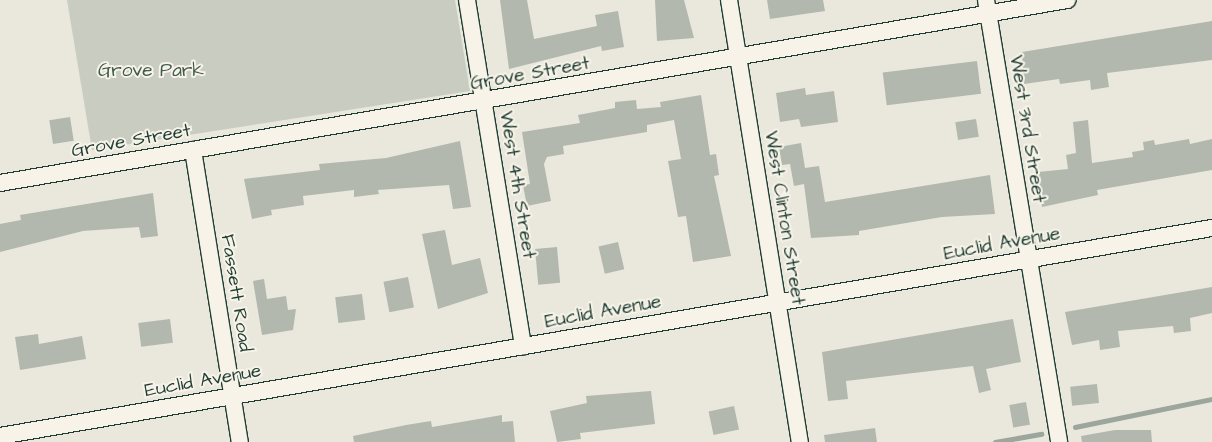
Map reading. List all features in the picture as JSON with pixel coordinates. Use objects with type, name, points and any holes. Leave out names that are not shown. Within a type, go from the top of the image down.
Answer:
[{"type":"street","name":"West 4th Street","points":[[467,0],[523,346]]},
{"type":"street","name":"West Clinton Street","points":[[729,0],[800,442]]},
{"type":"street","name":"Grove Street","points":[[0,184],[193,150],[484,103],[738,58],[987,7],[1067,0]]},
{"type":"street","name":"West 3rd Street","points":[[987,7],[1058,442]]},
{"type":"street","name":"Fassett Road","points":[[193,150],[240,442]]},
{"type":"street","name":"Euclid Avenue","points":[[0,436],[1212,228]]},
{"type":"green space","name":"Grove Park","points":[[67,0],[455,0],[470,91],[92,150]]},
{"type":"building","points":[[500,0],[527,0],[534,39],[597,26],[595,15],[618,11],[624,47],[602,51],[601,46],[509,69]]},
{"type":"building","points":[[655,0],[684,0],[694,38],[657,41]]},
{"type":"building","points":[[767,0],[823,0],[825,11],[770,19]]},
{"type":"building","points":[[1212,21],[1212,60],[1107,73],[1109,87],[1091,90],[1090,80],[1060,84],[1059,79],[1024,84],[1022,52]]},
{"type":"building","points":[[977,61],[981,94],[887,105],[883,73]]},
{"type":"building","points":[[805,88],[806,95],[834,91],[838,122],[801,127],[799,119],[780,122],[776,93]]},
{"type":"building","points":[[701,95],[710,155],[716,154],[719,175],[714,176],[731,256],[693,262],[686,216],[678,217],[668,161],[681,159],[674,120],[647,125],[647,132],[563,146],[564,154],[547,157],[544,164],[551,201],[527,206],[523,185],[530,184],[522,132],[580,123],[578,115],[615,108],[615,102],[636,100],[637,109],[661,107],[660,102]]},
{"type":"building","points":[[70,117],[74,141],[53,144],[49,120]]},
{"type":"building","points":[[976,119],[979,137],[958,140],[955,122]]},
{"type":"building","points":[[1088,120],[1092,163],[1133,157],[1132,152],[1144,150],[1143,142],[1154,140],[1155,145],[1189,139],[1190,144],[1212,139],[1212,170],[1097,190],[1098,195],[1042,207],[1038,172],[1068,169],[1066,155],[1076,153],[1073,122]]},
{"type":"building","points":[[460,141],[471,207],[453,209],[449,185],[378,190],[379,194],[354,197],[354,190],[303,196],[304,205],[271,210],[272,215],[252,219],[244,179],[320,170],[319,164],[386,158]]},
{"type":"building","points":[[801,143],[805,168],[819,166],[825,202],[990,175],[995,214],[942,217],[859,231],[859,235],[811,238],[804,184],[794,186],[790,164],[782,165],[779,147]]},
{"type":"building","points":[[153,193],[158,236],[141,238],[139,227],[83,231],[0,252],[0,224],[21,220],[20,215]]},
{"type":"building","points":[[445,230],[452,265],[480,258],[488,293],[438,309],[422,234]]},
{"type":"building","points":[[618,242],[624,269],[605,274],[599,246]]},
{"type":"building","points":[[557,247],[560,283],[538,285],[535,249]]},
{"type":"building","points":[[408,277],[414,307],[389,312],[383,282]]},
{"type":"building","points":[[264,279],[267,299],[286,296],[288,310],[296,309],[293,330],[262,335],[253,281]]},
{"type":"building","points":[[1212,287],[1212,313],[1190,318],[1191,331],[1174,333],[1173,326],[1118,331],[1120,347],[1100,350],[1099,340],[1072,345],[1065,312]]},
{"type":"building","points":[[362,294],[365,320],[338,323],[335,297]]},
{"type":"building","points":[[170,319],[173,343],[141,347],[138,323]]},
{"type":"building","points":[[1013,319],[1021,362],[986,369],[991,390],[979,393],[973,366],[846,381],[848,399],[828,401],[822,352]]},
{"type":"building","points":[[38,334],[39,344],[82,336],[86,359],[20,370],[15,337]]},
{"type":"building","points":[[1097,384],[1099,403],[1072,406],[1070,387]]},
{"type":"building","points":[[651,391],[655,424],[580,433],[581,439],[557,442],[550,411],[587,403],[586,396]]},
{"type":"building","points":[[1026,402],[1030,425],[1013,428],[1009,405]]},
{"type":"building","points":[[734,406],[739,429],[714,435],[709,411]]},
{"type":"building","points":[[502,415],[502,422],[513,421],[515,442],[354,442],[353,436],[431,421],[432,427]]},
{"type":"building","points":[[875,428],[877,442],[825,442],[824,435]]},
{"type":"building","points":[[1115,430],[1151,430],[1152,442],[1082,442],[1081,436]]},
{"type":"waterway","points":[[1075,427],[1212,399]]},
{"type":"waterway","points":[[995,442],[1041,434]]}]
